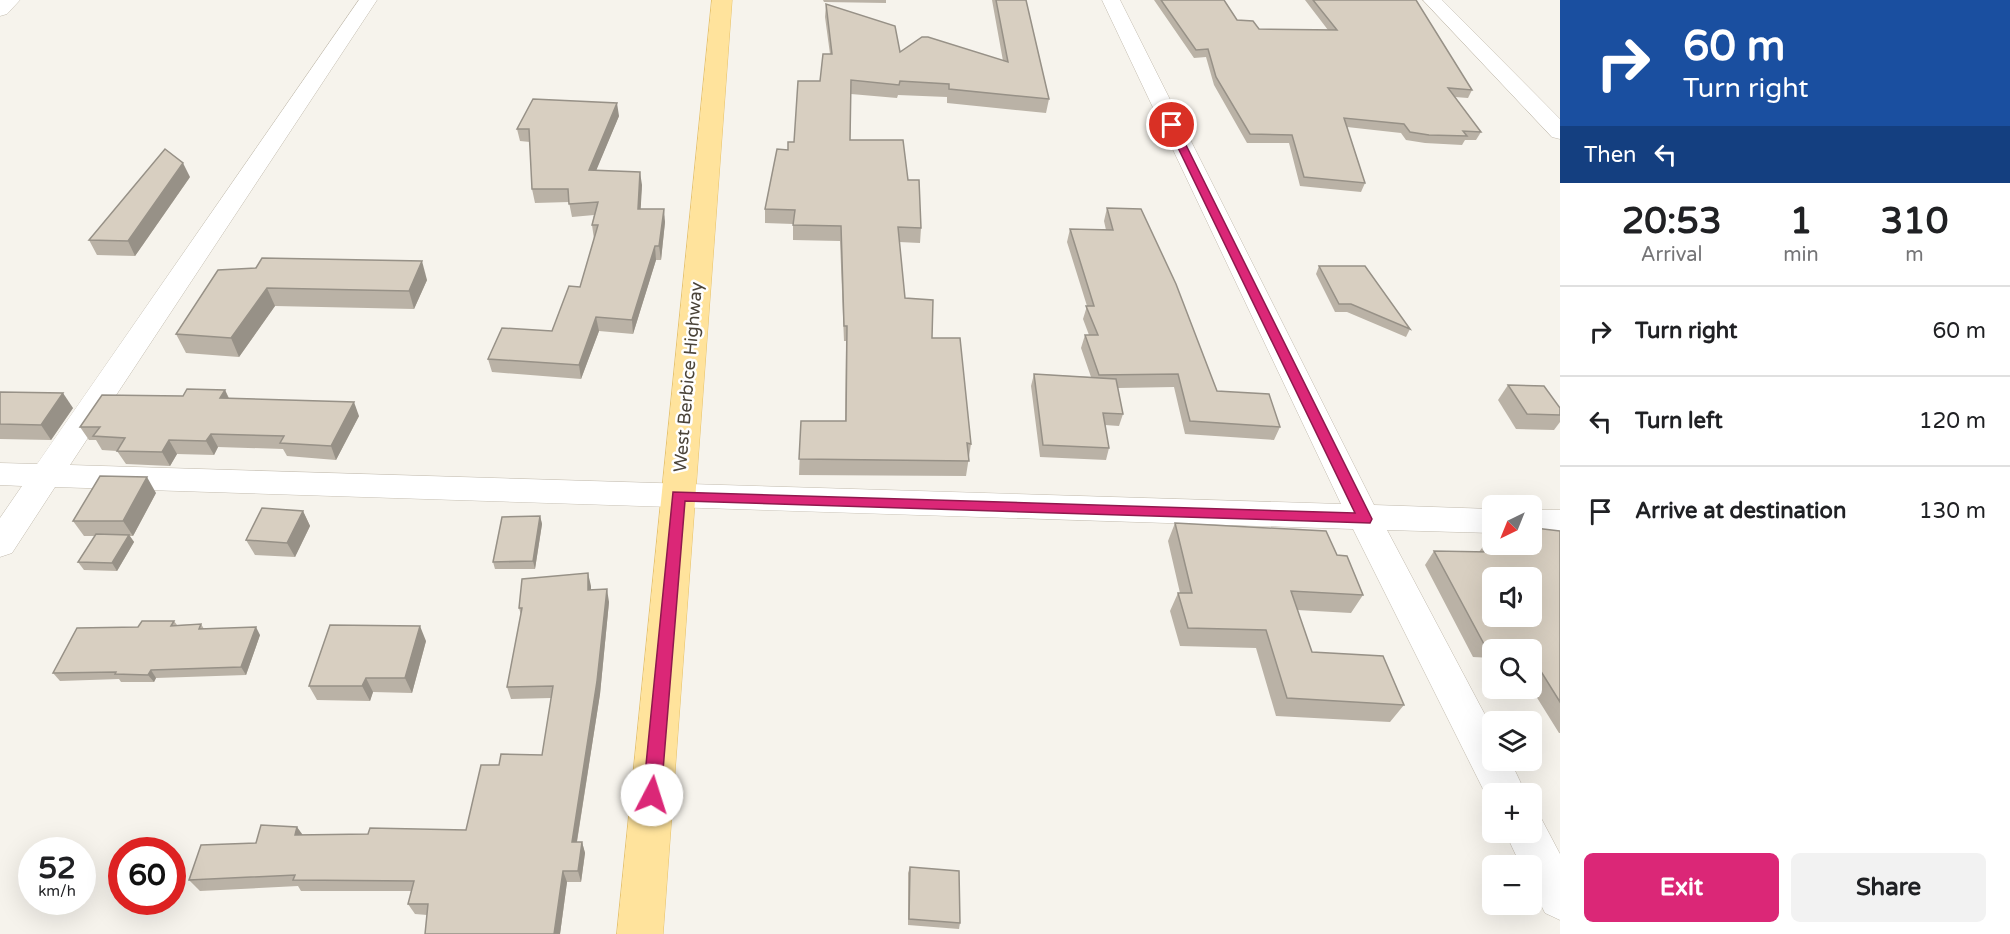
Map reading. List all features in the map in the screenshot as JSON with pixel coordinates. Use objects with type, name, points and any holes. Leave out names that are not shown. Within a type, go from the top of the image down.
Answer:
[{"type":"main road","name":"West Berbice Highway","points":[[640,934],[722,0]]},
{"type":"street","points":[[0,10],[11,0]]},
{"type":"street","points":[[0,544],[44,475],[368,0]]},
{"type":"street","points":[[1110,0],[1365,519],[1500,783]]},
{"type":"street","points":[[1432,0],[1560,132]]},
{"type":"street","points":[[0,474],[1365,519],[1482,521]]},
{"type":"street","points":[[1542,522],[1560,523]]},
{"type":"street","points":[[1532,843],[1560,897]]},
{"type":"building","points":[[996,0],[1026,0],[1049,99],[949,89],[949,84],[900,81],[899,85],[851,80],[850,140],[903,140],[908,180],[919,180],[921,228],[898,227],[905,298],[933,300],[932,338],[960,338],[971,444],[967,443],[969,461],[799,459],[801,421],[846,421],[847,326],[844,326],[841,226],[793,225],[795,210],[765,209],[777,149],[788,150],[788,142],[794,142],[798,81],[820,81],[823,54],[832,54],[826,4],[895,26],[900,52],[922,37],[928,37],[1008,62]]},
{"type":"building","points":[[1161,0],[1224,0],[1237,20],[1253,21],[1259,29],[1337,30],[1313,0],[1416,0],[1472,90],[1448,88],[1481,132],[1463,131],[1467,136],[1429,135],[1410,132],[1404,124],[1344,118],[1365,183],[1304,177],[1292,135],[1250,134],[1216,77],[1208,49],[1196,50]]},
{"type":"building","points":[[533,99],[617,103],[589,170],[640,172],[638,209],[664,209],[659,246],[655,246],[632,320],[596,317],[579,365],[488,359],[502,328],[552,331],[569,286],[580,287],[598,225],[592,225],[598,202],[569,204],[568,189],[532,189],[529,129],[517,129]]},
{"type":"building","points":[[165,149],[183,163],[128,241],[89,240]]},
{"type":"building","points":[[1107,208],[1141,209],[1176,284],[1217,391],[1269,394],[1280,427],[1190,421],[1178,374],[1099,375],[1085,335],[1098,335],[1086,306],[1094,306],[1070,229],[1113,230]]},
{"type":"building","points":[[262,258],[422,261],[409,291],[267,288],[231,338],[176,334],[218,270],[256,268]]},
{"type":"building","points":[[1319,266],[1365,266],[1410,329],[1351,304],[1339,304]]},
{"type":"building","points":[[1034,374],[1116,379],[1123,414],[1103,413],[1109,448],[1043,445]]},
{"type":"building","points":[[1508,385],[1544,386],[1560,408],[1560,415],[1527,414]]},
{"type":"building","points":[[187,389],[225,390],[220,398],[354,402],[331,446],[280,443],[284,436],[211,434],[206,441],[169,440],[162,452],[117,451],[125,438],[93,436],[100,427],[80,427],[102,395],[183,396]]},
{"type":"building","points":[[0,392],[63,393],[41,425],[0,424]]},
{"type":"building","points":[[100,476],[147,477],[123,521],[73,521]]},
{"type":"building","points":[[262,508],[303,511],[287,543],[246,540]]},
{"type":"building","points":[[540,516],[533,561],[493,562],[502,517]]},
{"type":"building","points":[[1175,523],[1326,531],[1337,555],[1347,556],[1363,595],[1291,591],[1312,652],[1383,656],[1404,705],[1287,698],[1266,630],[1188,628],[1178,593],[1192,593]]},
{"type":"building","points":[[1542,529],[1560,531],[1560,702],[1542,673],[1542,639],[1482,640],[1434,551],[1482,552],[1482,555],[1542,555]]},
{"type":"building","points":[[96,534],[129,535],[112,563],[78,562]]},
{"type":"building","points":[[588,573],[588,590],[607,589],[597,681],[572,842],[582,842],[578,871],[563,871],[554,934],[425,934],[428,904],[408,904],[414,881],[293,880],[295,875],[189,880],[201,845],[256,843],[261,825],[297,827],[295,835],[368,834],[370,828],[466,830],[481,765],[499,765],[501,754],[542,755],[553,686],[507,687],[522,608],[519,608],[522,579]]},
{"type":"building","points":[[142,621],[174,621],[171,626],[201,624],[199,629],[256,627],[241,667],[151,670],[148,675],[115,674],[116,672],[53,673],[77,628],[138,627]]},
{"type":"building","points":[[330,625],[420,626],[405,678],[366,678],[362,686],[309,686]]},
{"type":"building","points":[[910,867],[959,871],[960,923],[909,919]]},
{"type":"route","points":[[652,795],[678,495],[1365,519],[1172,125]]}]
